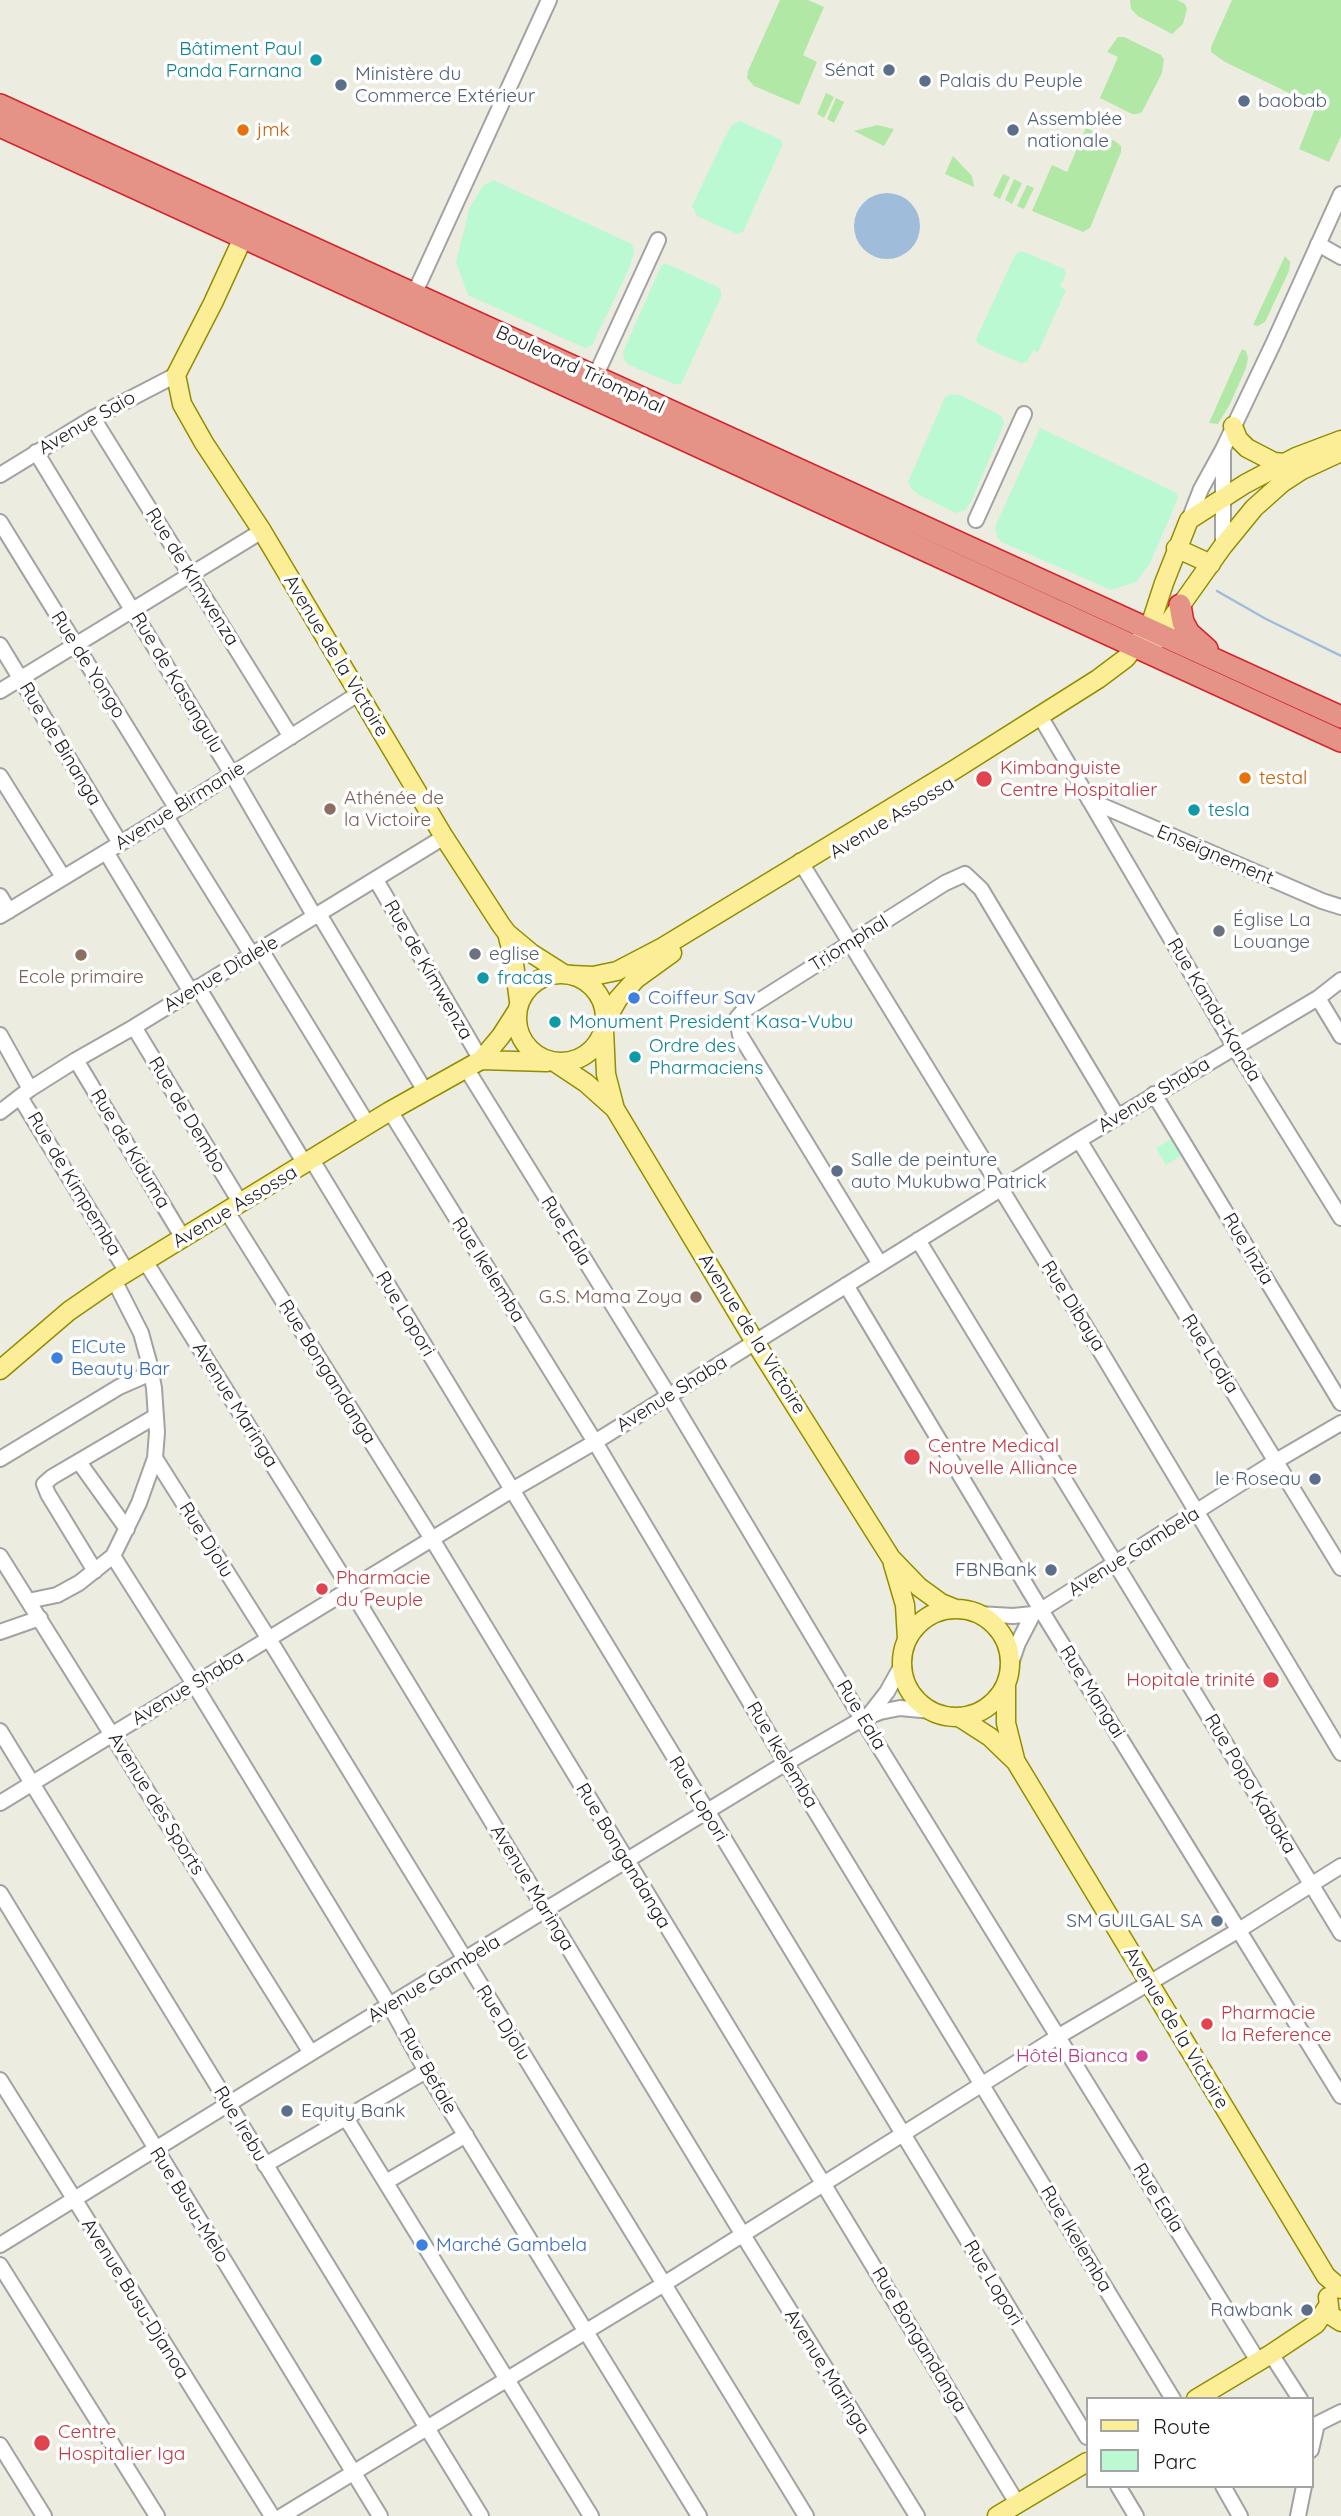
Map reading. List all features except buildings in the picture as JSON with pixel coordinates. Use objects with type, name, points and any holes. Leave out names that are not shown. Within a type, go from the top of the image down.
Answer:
[{"type":"highway","name":"Boulevard Triomphal","points":[[0,105],[247,230]]},
{"type":"highway","name":"Boulevard Triomphal","points":[[0,127],[247,230],[410,304],[1142,650],[1341,741]]},
{"type":"highway","name":"Boulevard Triomphal","points":[[410,304],[595,377],[1341,717]]},
{"type":"highway","points":[[1180,605],[1183,622],[1197,642],[1229,665]]},
{"type":"main road","points":[[176,375],[247,230]]},
{"type":"main road","name":"Avenue de la Victoire","points":[[176,375],[183,404],[190,418],[262,531],[444,837],[507,933]]},
{"type":"main road","points":[[1233,426],[1238,439],[1247,448],[1274,462],[1284,463]]},
{"type":"main road","points":[[1155,632],[1177,548],[1189,520],[1284,463],[1307,452],[1340,446]]},
{"type":"main road","points":[[1155,632],[1180,605],[1254,508],[1282,483],[1340,446]]},
{"type":"main road","points":[[1177,548],[1211,564]]},
{"type":"main road","name":"Avenue Assossa","points":[[665,951],[954,771],[1042,720],[1142,650],[1155,632]]},
{"type":"main road","points":[[507,933],[531,953],[580,978],[594,989],[603,1004],[606,1074],[615,1109]]},
{"type":"main road","points":[[507,933],[513,956],[518,1006],[516,1024],[520,1037],[528,1049],[586,1083],[615,1109]]},
{"type":"main road","points":[[473,1064],[533,983],[553,974],[593,976],[617,971],[665,951]]},
{"type":"main road","points":[[473,1064],[569,1062],[581,1058],[600,1040],[618,999],[665,951]]},
{"type":"main road","name":"Avenue Assossa","points":[[0,1370],[69,1311],[120,1276],[390,1111],[473,1064]]},
{"type":"main road","name":"Avenue de la Victoire","points":[[615,1109],[755,1342],[891,1558]]},
{"type":"main road","points":[[891,1558],[919,1587],[956,1609],[978,1614],[991,1622],[1002,1635],[1010,1666],[1006,1685],[1006,1723],[1016,1762]]},
{"type":"main road","points":[[891,1558],[905,1605],[907,1639],[902,1665],[906,1684],[916,1700],[932,1712],[960,1717],[987,1707],[1006,1685]]},
{"type":"main road","points":[[907,1639],[914,1629],[933,1614],[956,1609]]},
{"type":"main road","points":[[960,1717],[990,1737],[1016,1762]]},
{"type":"main road","name":"Avenue de la Victoire","points":[[1016,1762],[1326,2276],[1335,2311]]},
{"type":"main road","points":[[1199,2397],[1335,2311]]},
{"type":"main road","points":[[998,2516],[1086,2463]]},
{"type":"street","points":[[410,304],[549,0]]},
{"type":"street","points":[[1189,520],[1204,482],[1223,449],[1341,194]]},
{"type":"street","points":[[595,377],[658,240]]},
{"type":"street","points":[[1318,244],[1341,257]]},
{"type":"street","name":"Avenue Saio","points":[[0,475],[93,418],[176,375]]},
{"type":"street","points":[[976,520],[1024,414]]},
{"type":"street","name":"Rue de KImwenza","points":[[93,418],[291,737]]},
{"type":"street","points":[[1223,449],[1223,546]]},
{"type":"street","name":"Rue de Kasangulu","points":[[36,452],[425,1091]]},
{"type":"street","name":"Rue de Yongo","points":[[0,522],[256,953],[368,1125]]},
{"type":"street","points":[[0,691],[262,531]]},
{"type":"street","name":"Rue de Binanga","points":[[0,645],[120,843]]},
{"type":"street","name":"Avenue Birmanie","points":[[4,913],[358,694]]},
{"type":"street","name":"Rue Kanda-Kanda","points":[[1042,720],[1234,1046],[1341,1218]]},
{"type":"street","points":[[0,776],[63,877]]},
{"type":"street","name":"Enseignement","points":[[1089,800],[1341,907]]},
{"type":"street","name":"Avenue Dialele","points":[[0,1112],[76,1060],[444,837]]},
{"type":"street","points":[[106,852],[308,1162]]},
{"type":"street","name":"Rue Dibaya","points":[[803,866],[1198,1513],[1341,1753]]},
{"type":"street","name":"Triomphal","points":[[880,1264],[740,1035],[736,1026],[737,1018],[743,1011],[945,883],[965,874],[981,889],[1117,1116]]},
{"type":"street","name":"Rue de Kimwenza","points":[[376,880],[473,1064]]},
{"type":"street","points":[[0,896],[4,913]]},
{"type":"street","name":"Avenue Shaba","points":[[0,1803],[669,1396],[1117,1116],[1318,998],[1341,981]]},
{"type":"street","points":[[1318,998],[1341,1036]]},
{"type":"street","name":"Rue de Dembo","points":[[134,1027],[233,1206]]},
{"type":"street","name":"Rue de Kimpemba","points":[[0,1035],[25,1093],[120,1276],[152,1373],[156,1416],[155,1458]]},
{"type":"street","name":"Rue de Kiduma","points":[[76,1060],[183,1238]]},
{"type":"street","name":"Rue Eala","points":[[473,1064],[669,1396],[1059,2036],[1265,2357],[1298,2397]]},
{"type":"street","name":"Rue Inzia","points":[[1154,1094],[1341,1403]]},
{"type":"street","name":"Rue Ikelemba","points":[[390,1111],[595,1441],[786,1763],[1172,2397]]},
{"type":"street","name":"Rue Lodja","points":[[1079,1140],[1341,1568]]},
{"type":"street","name":"Rue Lopori","points":[[308,1162],[512,1490],[1086,2435]]},
{"type":"street","name":"Rue Bongandanga","points":[[233,1206],[626,1861],[1017,2503]]},
{"type":"street","name":"Rue Popo Kabaka","points":[[918,1240],[1341,1933]]},
{"type":"street","name":"Avenue Maringa","points":[[145,1261],[351,1590],[917,2516]]},
{"type":"street","name":"Rue Mangai","points":[[846,1285],[1037,1612],[1341,2096]]},
{"type":"street","points":[[0,1459],[119,1387],[152,1373]]},
{"type":"street","points":[[95,1571],[44,1484],[156,1416]]},
{"type":"street","name":"Avenue Gambela","points":[[1037,1612],[1341,1423]]},
{"type":"street","points":[[28,1601],[57,1595],[79,1583],[113,1556],[127,1529],[155,1458]]},
{"type":"street","name":"Rue Djolu","points":[[155,1458],[269,1639],[806,2516]]},
{"type":"street","points":[[79,1462],[127,1529]]},
{"type":"street","name":"Avenue des Sports","points":[[0,1556],[311,2053]]},
{"type":"street","name":"Rue Befale","points":[[113,1556],[194,1684],[390,2006],[426,2071],[699,2516]]},
{"type":"street","points":[[978,1614],[1002,1617],[1037,1612]]},
{"type":"street","points":[[1010,1666],[1018,1643],[1037,1612]]},
{"type":"street","points":[[0,1632],[40,1618]]},
{"type":"street","points":[[866,1717],[887,1692],[902,1665]]},
{"type":"street","points":[[866,1717],[901,1708],[932,1712]]},
{"type":"street","name":"Avenue Gambela","points":[[0,2245],[786,1763],[866,1717]]},
{"type":"street","name":"Rue Irebu","points":[[0,1731],[481,2516]]},
{"type":"street","points":[[282,2516],[352,2471],[508,2380],[664,2284],[1059,2036],[1239,1930],[1341,1866]]},
{"type":"street","name":"Rue Busu-Melo","points":[[0,1893],[380,2516]]},
{"type":"street","points":[[265,2165],[426,2071]]},
{"type":"street","name":"Avenue Busu-Djanoa","points":[[0,2080],[272,2516]]},
{"type":"street","points":[[346,2118],[591,2516]]},
{"type":"street","points":[[386,2182],[466,2135]]},
{"type":"street","points":[[0,2264],[157,2516]]},
{"type":"street","points":[[1314,2420],[1341,2412]]},
{"type":"street","points":[[0,2445],[44,2516]]},
{"type":"street","points":[[1119,2488],[1136,2516]]},
{"type":"street","points":[[1224,2488],[1240,2516]]},
{"type":"street","points":[[1298,2516],[1304,2488]]},
{"type":"green space","points":[[780,0],[808,0],[824,7],[803,55],[817,62],[799,105],[754,86],[747,78]]},
{"type":"green space","points":[[1130,0],[1177,0],[1185,4],[1187,9],[1183,24],[1172,34],[1138,16],[1131,9]]},
{"type":"green space","points":[[1232,0],[1341,0],[1341,136],[1329,162],[1299,149],[1316,106],[1225,62],[1211,52]]},
{"type":"green space","points":[[1118,37],[1124,37],[1164,59],[1162,73],[1142,112],[1137,114],[1100,98],[1118,57],[1107,52]]},
{"type":"green space","points":[[826,93],[834,97],[824,118],[817,114]]},
{"type":"green space","points":[[836,98],[844,102],[834,123],[827,119]]},
{"type":"green space","points":[[740,121],[781,140],[783,144],[743,232],[737,234],[697,216],[692,206],[726,135],[732,125]]},
{"type":"green space","points":[[877,125],[894,129],[884,146],[854,131]]},
{"type":"green space","points":[[1086,128],[1115,141],[1121,146],[1121,152],[1090,228],[1083,232],[1032,211],[1052,165],[1067,172]]},
{"type":"green space","points":[[953,156],[972,176],[974,187],[945,174]]},
{"type":"green space","points":[[1003,174],[1010,177],[1000,199],[993,195]]},
{"type":"green space","points":[[1014,179],[1022,183],[1012,204],[1005,200]]},
{"type":"green space","points":[[493,180],[632,244],[634,252],[629,269],[592,345],[585,348],[468,295],[456,262],[470,207],[483,186]]},
{"type":"green space","points":[[1027,185],[1034,188],[1024,209],[1017,206]]},
{"type":"green space","points":[[1022,251],[1064,269],[1066,274],[1060,286],[1066,290],[1038,352],[1033,350],[1027,362],[1020,363],[978,344],[976,339],[1015,255]]},
{"type":"green space","points":[[1285,256],[1290,262],[1289,271],[1265,322],[1258,326],[1253,325]]},
{"type":"green space","points":[[665,263],[718,287],[721,291],[721,297],[681,384],[674,384],[629,365],[624,360],[623,352],[661,266]]},
{"type":"green space","points":[[1242,349],[1246,351],[1248,358],[1246,368],[1230,404],[1218,424],[1209,423]]},
{"type":"green space","points":[[960,395],[998,414],[1003,418],[1004,424],[972,500],[966,510],[956,513],[919,495],[908,482],[945,397]]},
{"type":"green space","points":[[1040,428],[1177,493],[1178,498],[1150,563],[1136,582],[1111,590],[1002,542],[997,537],[995,527]]},
{"type":"green space","points":[[1171,1139],[1181,1156],[1166,1165],[1156,1148]]},
{"type":"water","points":[[893,193],[911,202],[918,213],[918,239],[911,250],[900,257],[881,259],[863,250],[856,239],[854,220],[863,202],[874,195]]},
{"type":"waterway","points":[[1217,591],[1341,656]]},
{"type":"place","name":"Bâtiment Paul Panda Farnana","points":[[316,60]]},
{"type":"place","name":"Sénat","points":[[889,70]]},
{"type":"place","name":"Palais du Peuple","points":[[925,81]]},
{"type":"place","name":"Ministère du Commerce Extérieur","points":[[341,85]]},
{"type":"place","name":"baobab","points":[[1244,101]]},
{"type":"place","name":"jmk","points":[[243,130]]},
{"type":"place","name":"Assemblée nationale","points":[[1013,130]]},
{"type":"place","name":"testal","points":[[1245,778]]},
{"type":"place","name":"Kimbanguiste Centre Hospitalier","points":[[984,779]]},
{"type":"place","name":"Athénée de la Victoire","points":[[330,809]]},
{"type":"place","name":"tesla","points":[[1194,810]]},
{"type":"place","name":"Église La Louange","points":[[1219,931]]},
{"type":"place","name":"eglise","points":[[475,954]]},
{"type":"place","name":"Ecole primaire","points":[[81,955]]},
{"type":"place","name":"fracas","points":[[483,978]]},
{"type":"place","name":"Coiffeur Sav","points":[[634,998]]},
{"type":"place","name":"Monument President Kasa-Vubu","points":[[555,1022]]},
{"type":"place","name":"Ordre des Pharmaciens","points":[[635,1057]]},
{"type":"place","name":"Salle de peinture auto Mukubwa Patrick","points":[[837,1171]]},
{"type":"place","name":"G.S. Mama Zoya","points":[[696,1297]]},
{"type":"place","name":"ElCute Beauty Bar","points":[[57,1358]]},
{"type":"place","name":"Centre Medical Nouvelle Alliance","points":[[912,1457]]},
{"type":"place","name":"le Roseau","points":[[1315,1479]]},
{"type":"place","name":"FBNBank","points":[[1051,1570]]},
{"type":"place","name":"Pharmacie du Peuple","points":[[322,1589]]},
{"type":"place","name":"Hopitale trinité","points":[[1271,1680]]},
{"type":"place","name":"SM GUILGAL SA","points":[[1217,1921]]},
{"type":"place","name":"Pharmacie la Reference","points":[[1207,2024]]},
{"type":"place","name":"Hôtel Bianca","points":[[1142,2056]]},
{"type":"place","name":"Equity Bank","points":[[287,2111]]},
{"type":"place","name":"Marché Gambela","points":[[422,2245]]},
{"type":"place","name":"Rawbank","points":[[1307,2310]]},
{"type":"place","name":"Centre Hospitalier Iga","points":[[42,2443]]}]
